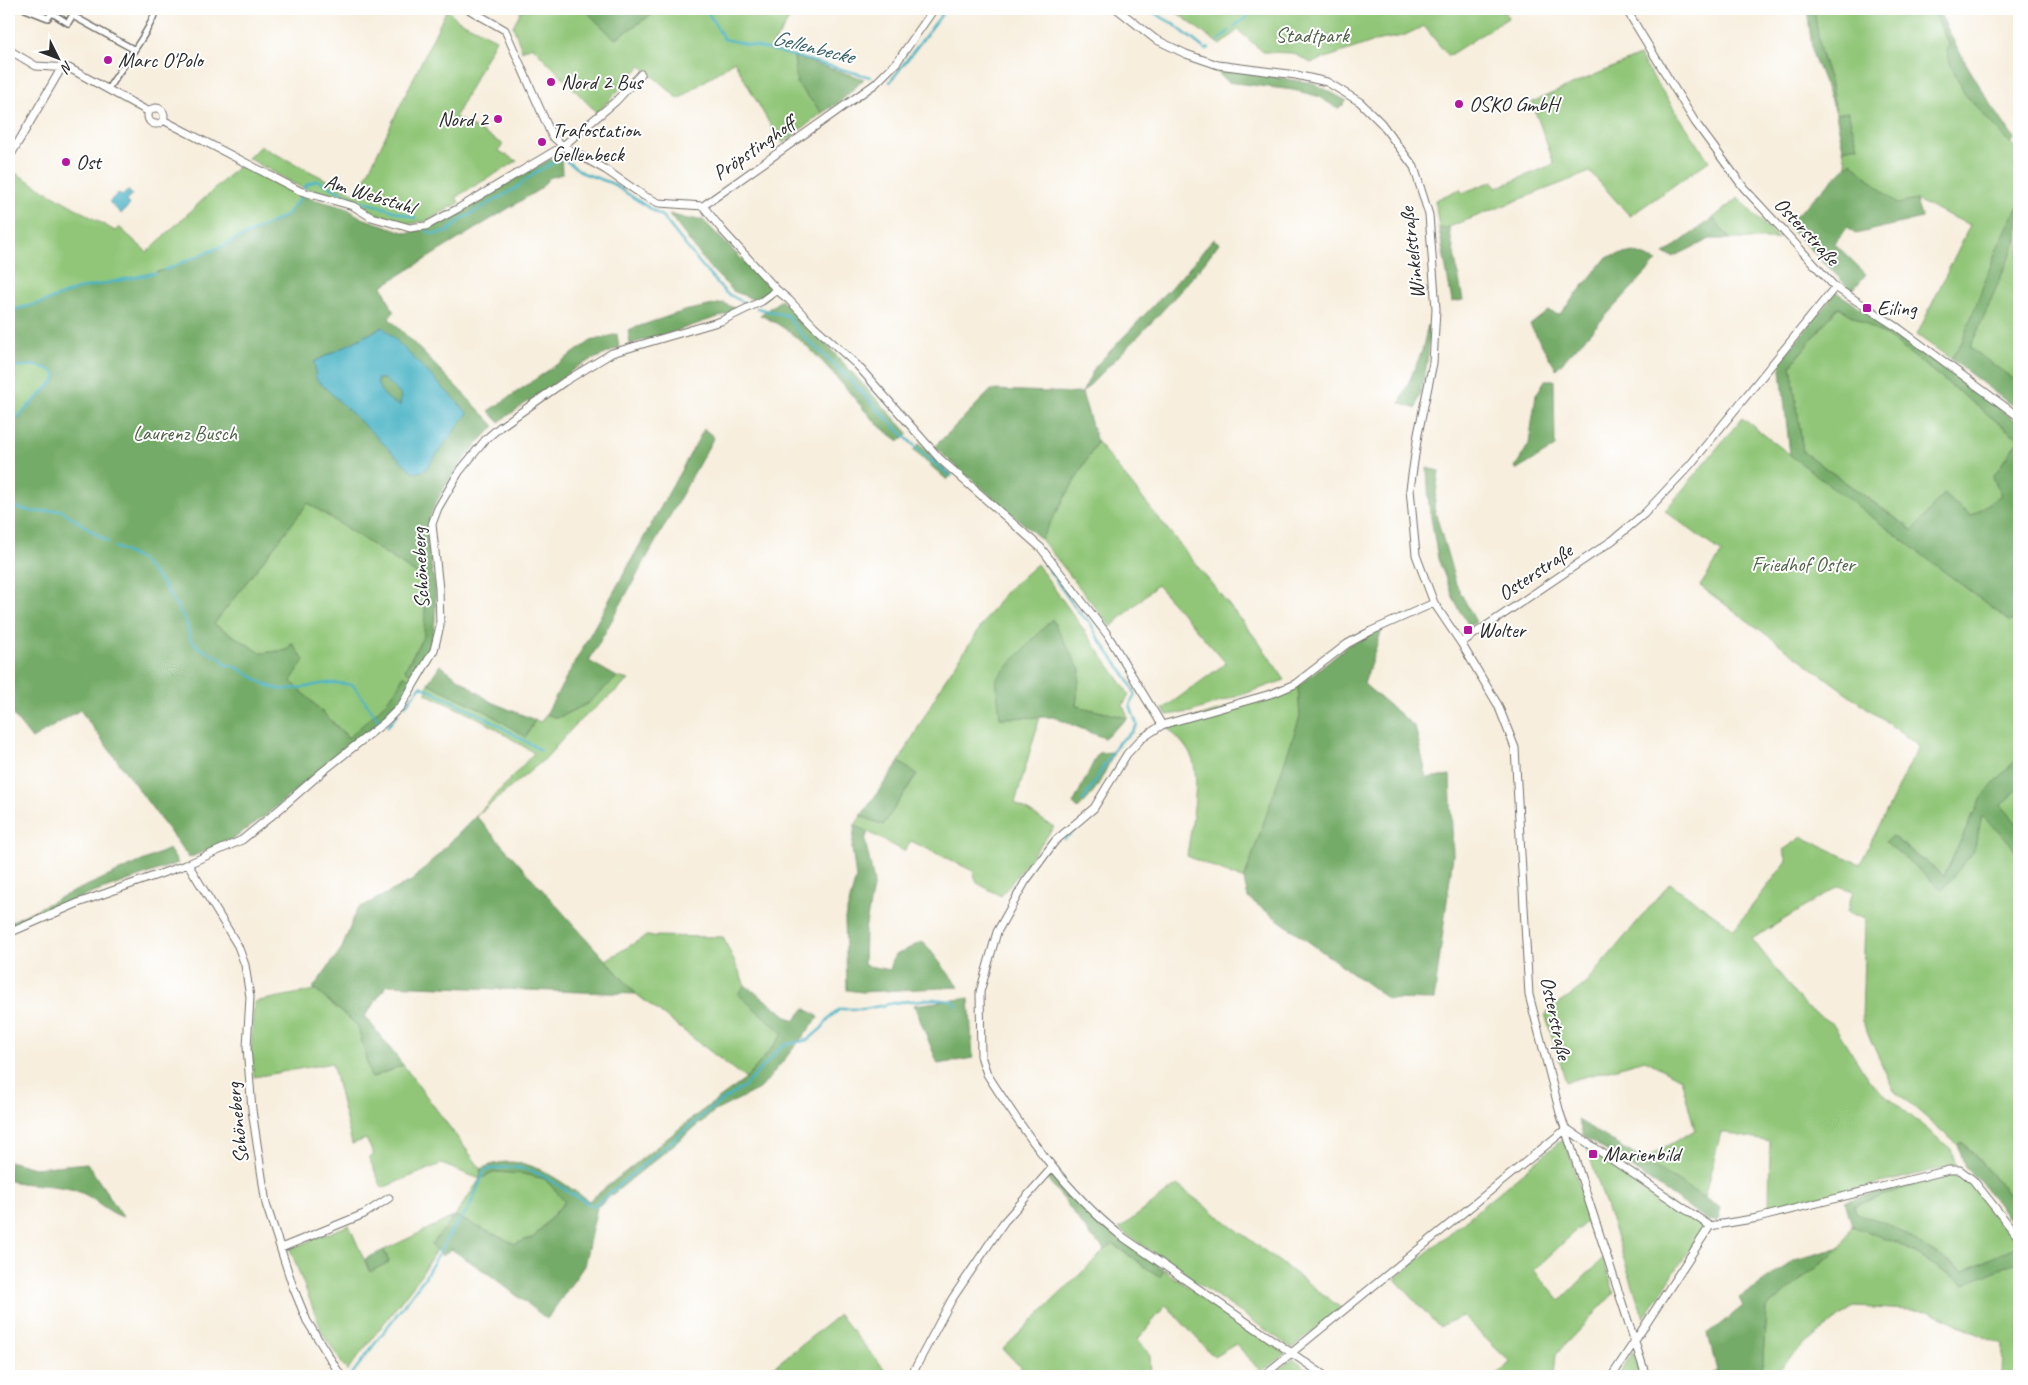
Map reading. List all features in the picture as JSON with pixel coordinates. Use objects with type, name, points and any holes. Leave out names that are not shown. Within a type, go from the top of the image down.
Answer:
[{"type":"street","points":[[25,9],[48,18],[52,13],[68,23],[76,9]]},
{"type":"street","points":[[108,89],[155,15],[156,9]]},
{"type":"street","points":[[468,9],[505,30],[552,136],[563,146]]},
{"type":"street","name":"Pröpstinghoff","points":[[563,146],[606,170],[644,196],[660,203],[703,206],[875,84],[897,62],[934,9]]},
{"type":"street","name":"Winkelstraße","points":[[1118,9],[1155,39],[1186,54],[1218,65],[1296,75],[1327,82],[1360,102],[1381,123],[1414,167],[1429,215],[1436,309],[1433,363],[1418,434],[1410,489],[1416,555],[1434,602],[1461,643]]},
{"type":"street","name":"Osterstraße","points":[[1626,9],[1695,122],[1744,188],[1835,287],[1690,465],[1644,514],[1613,540],[1461,643],[1498,705],[1515,748],[1529,995],[1560,1113],[1646,1376]]},
{"type":"street","points":[[73,16],[133,49]]},
{"type":"street","name":"Am Webstuhl","points":[[9,50],[36,66],[69,68],[150,112],[149,119],[154,124],[163,120],[300,191],[353,206],[371,217],[410,228],[426,226],[563,146],[616,101],[641,74]]},
{"type":"street","points":[[9,158],[62,67]]},
{"type":"street","points":[[703,206],[722,231],[778,290],[858,366],[940,460],[1041,548],[1107,634],[1162,725]]},
{"type":"street","points":[[1835,287],[1897,327],[2019,417]]},
{"type":"street","name":"Schöneberg","points":[[9,934],[78,903],[188,864],[242,840],[322,772],[385,722],[401,706],[429,662],[440,626],[439,589],[432,524],[438,508],[460,472],[486,439],[500,426],[564,382],[612,353],[721,321],[762,301],[778,290]]},
{"type":"street","points":[[1325,1376],[1120,1236],[1103,1222],[1052,1168],[987,1074],[981,1056],[980,992],[997,932],[1025,882],[1055,842],[1094,808],[1127,754],[1141,739],[1162,725],[1295,684],[1347,644],[1370,631],[1434,602]]},
{"type":"street","name":"Schöneberg","points":[[188,864],[238,946],[245,965],[250,997],[247,1048],[260,1172],[266,1204],[293,1287],[307,1321],[341,1376]]},
{"type":"street","points":[[1263,1376],[1566,1129],[1710,1226],[1758,1218],[1949,1170],[1960,1170],[1973,1180],[2019,1238]]},
{"type":"street","points":[[911,1376],[929,1339],[957,1291],[1004,1222],[1052,1168]]},
{"type":"street","points":[[281,1248],[364,1214],[389,1198]]},
{"type":"street","points":[[1612,1376],[1710,1226]]},
{"type":"street","points":[[2011,1229],[2019,1226]]},
{"type":"green space","points":[[447,9],[458,20],[496,39],[455,117],[503,144],[499,151],[517,161],[456,197],[459,203],[426,221],[409,224],[374,213],[347,200],[300,187],[248,158],[260,146],[357,195]]},
{"type":"green space","points":[[522,9],[584,9],[615,39],[660,9],[796,9],[770,49],[794,57],[797,84],[822,113],[783,143],[777,137],[734,61],[679,99],[641,66],[597,113],[532,46],[522,51],[513,26]]},
{"type":"green space","points":[[584,9],[660,9],[615,39]]},
{"type":"green space","name":"Stadtpark","points":[[1172,9],[1505,9],[1508,18],[1448,56],[1424,26],[1403,36],[1375,41],[1311,63],[1293,53],[1263,52],[1238,30],[1220,45]]},
{"type":"green space","points":[[1807,9],[1814,9],[1821,55],[1830,81],[1835,110],[1813,55]]},
{"type":"green space","points":[[1814,9],[1932,9],[1950,47],[1964,93],[2019,153],[2019,204],[1999,244],[1962,342],[1951,359],[1917,335],[1970,225],[1916,200],[1897,205],[1851,162],[1847,166],[1843,149],[1858,146],[1848,112],[1836,114],[1830,81],[1820,50]]},
{"type":"green space","points":[[1932,9],[1938,9],[1964,60],[2015,140],[2010,144],[1964,93],[1946,49],[1950,46]]},
{"type":"green space","points":[[1639,56],[1709,161],[1630,216],[1590,172],[1449,227],[1439,229],[1435,200],[1460,189],[1462,193],[1493,181],[1496,188],[1554,164],[1532,102]]},
{"type":"green space","points":[[794,57],[864,79],[841,101],[822,113],[797,84]]},
{"type":"green space","points":[[1224,69],[1313,83],[1347,101],[1339,109],[1317,96],[1293,90],[1227,82],[1217,72]]},
{"type":"green space","points":[[1848,112],[1858,146],[1843,149],[1836,114]]},
{"type":"green space","name":"Laurenz Busch","points":[[561,153],[562,174],[549,178],[540,189],[382,286],[394,312],[389,318],[495,426],[465,458],[445,487],[431,514],[428,526],[428,541],[435,587],[436,612],[427,656],[416,678],[405,670],[424,635],[426,580],[308,503],[214,624],[261,653],[287,650],[292,643],[304,660],[291,681],[348,738],[387,701],[404,675],[414,683],[402,700],[379,723],[266,815],[234,838],[189,858],[80,710],[32,739],[9,710],[9,426],[54,381],[56,374],[39,366],[9,368],[9,311],[44,302],[78,289],[165,270],[227,244],[285,216],[302,196],[346,208],[362,218],[407,233],[431,227]],"holes":[[[383,327],[425,470],[314,362]]]},
{"type":"green space","points":[[1851,162],[1897,204],[1916,200],[1922,218],[1856,234],[1848,227],[1834,243],[1866,274],[1852,291],[1786,225]]},
{"type":"green space","points":[[241,164],[302,196],[285,216],[227,244],[165,270],[78,289],[44,302],[9,311],[10,170],[115,231],[119,227],[147,252]]},
{"type":"green space","points":[[1738,198],[1778,239],[1730,239],[1713,218]]},
{"type":"green space","points":[[2019,204],[2019,235],[1970,348],[2019,383],[2019,411],[1951,359],[1962,342],[1999,244]]},
{"type":"green space","points":[[669,214],[688,219],[702,219],[773,291],[757,301],[733,291],[709,267]]},
{"type":"green space","points":[[1713,218],[1730,239],[1710,239],[1673,257],[1664,254]]},
{"type":"green space","points":[[1449,227],[1463,300],[1452,302],[1439,229]]},
{"type":"green space","points":[[2019,235],[2019,383],[1970,348]]},
{"type":"green space","points":[[1213,239],[1219,243],[1170,302],[1082,393],[1095,367],[1189,268]]},
{"type":"green space","points":[[1634,252],[1657,261],[1556,369],[1530,325],[1548,311],[1559,315],[1607,257]]},
{"type":"green space","points":[[1836,292],[1895,330],[2019,423],[2019,439],[2019,612],[2011,622],[1790,455],[1780,361]],"holes":[[[1838,307],[1894,341],[2019,439],[1993,477],[2001,495],[1971,516],[1943,494],[1913,531],[1803,452],[1791,365]]]},
{"type":"green space","points":[[781,300],[812,329],[909,434],[899,441],[884,430],[809,348],[778,324],[760,315]]},
{"type":"green space","points":[[723,303],[739,310],[630,344],[628,330],[684,311]]},
{"type":"green space","points":[[1838,307],[1894,341],[2019,439],[1993,477],[2001,495],[1971,516],[1943,494],[1914,531],[1803,452],[1791,365]]},
{"type":"green space","points":[[1428,325],[1428,357],[1416,409],[1400,403],[1422,351]]},
{"type":"green space","points":[[617,334],[619,348],[580,365],[499,422],[489,411],[591,341]]},
{"type":"green space","points":[[28,364],[50,370],[56,374],[54,381],[9,426],[9,368]]},
{"type":"green space","points":[[377,379],[384,379],[401,395],[400,406],[384,395],[379,388]]},
{"type":"green space","points":[[1545,380],[1554,380],[1555,447],[1517,470],[1515,467],[1529,444],[1536,395]]},
{"type":"green space","points":[[991,390],[1082,393],[1097,442],[1041,539],[934,447]]},
{"type":"green space","name":"Friedhof Oster","points":[[1742,418],[2011,622],[2019,612],[2019,756],[1981,798],[1944,876],[1892,836],[1942,890],[1974,851],[1982,815],[2011,844],[2019,859],[2019,1205],[1963,1142],[1958,1145],[1893,1089],[1862,1021],[1865,919],[1847,912],[1853,891],[1839,886],[1752,939],[1806,1007],[1834,1025],[1870,1082],[1951,1149],[1956,1165],[1769,1210],[1770,1142],[1721,1132],[1704,1198],[1642,1160],[1695,1130],[1681,1079],[1645,1060],[1566,1082],[1545,1014],[1584,985],[1670,883],[1734,929],[1787,861],[1783,850],[1802,837],[1860,864],[1919,746],[1700,586],[1722,553],[1665,511]]},
{"type":"green space","points":[[704,429],[714,437],[589,661],[617,677],[587,704],[557,718],[546,714]]},
{"type":"green space","points":[[1097,442],[1258,641],[1285,680],[1191,712],[1167,715],[1163,709],[1226,663],[1157,585],[1111,627],[1041,539]]},
{"type":"green space","points":[[920,443],[938,463],[952,474],[947,480],[913,450]]},
{"type":"green space","points":[[1427,468],[1439,471],[1434,508],[1456,584],[1476,622],[1469,626],[1455,602],[1438,559],[1429,506]]},
{"type":"green space","points":[[308,503],[426,580],[424,635],[405,669],[416,678],[414,683],[404,676],[387,702],[349,738],[291,681],[292,643],[287,650],[261,653],[214,624]]},
{"type":"green space","points":[[1037,564],[1129,695],[1123,705],[1128,718],[1076,706],[1080,670],[1000,718],[1040,717],[1015,803],[1054,827],[1001,896],[977,883],[973,871],[911,841],[904,851],[855,825],[861,816],[883,825],[917,774],[899,762],[944,681],[1004,593]]},
{"type":"green space","points":[[1052,619],[1080,670],[1076,706],[1128,718],[1104,738],[1053,717],[1000,718],[996,679]]},
{"type":"green space","points":[[1382,629],[1364,684],[1415,727],[1427,778],[1450,775],[1453,855],[1434,1000],[1388,999],[1248,898],[1244,880],[1300,717],[1298,686],[1348,645]]},
{"type":"green space","points":[[440,665],[491,702],[535,720],[526,737],[487,712],[428,683]]},
{"type":"green space","points":[[617,677],[629,680],[577,723],[546,758],[476,816],[534,753],[482,720],[426,694],[428,683],[487,712],[526,737],[535,720],[541,722],[546,714],[557,718],[587,704]]},
{"type":"green space","points":[[1298,686],[1300,717],[1244,880],[1187,856],[1194,805],[1194,765],[1186,748],[1166,727]]},
{"type":"green space","points":[[1114,752],[1094,790],[1078,809],[1073,804],[1098,753]]},
{"type":"green space","points":[[2019,756],[2019,788],[2001,805],[2019,826],[2019,859],[2011,844],[1982,816],[1974,851],[1942,890],[1886,842],[1891,836],[1944,876],[1981,798]]},
{"type":"green space","points":[[899,762],[917,774],[883,825],[861,816]]},
{"type":"green space","points":[[2019,788],[2019,826],[2001,805]]},
{"type":"green space","points":[[476,816],[636,994],[387,985],[365,1016],[403,1065],[371,1078],[358,1026],[313,988],[342,948],[357,909],[413,880]]},
{"type":"green space","points":[[855,825],[868,832],[865,840],[874,882],[865,930],[864,965],[890,970],[894,956],[923,941],[959,987],[862,992],[847,990],[845,918],[856,878],[852,848]]},
{"type":"green space","points":[[169,849],[178,863],[65,903],[9,927],[9,923],[57,899]]},
{"type":"green space","points":[[646,936],[723,937],[745,985],[739,994],[784,1034],[746,1079],[636,994],[606,960]]},
{"type":"green space","points":[[745,985],[794,1021],[805,1008],[819,1017],[761,1088],[715,1111],[597,1207],[584,1266],[547,1319],[490,1275],[451,1249],[442,1256],[431,1245],[455,1216],[515,1244],[534,1237],[565,1202],[545,1179],[523,1174],[495,1172],[480,1179],[481,1169],[496,1163],[511,1162],[525,1164],[551,1176],[589,1201],[699,1113],[746,1079],[783,1034],[738,994]]},
{"type":"green space","points":[[315,990],[358,1026],[371,1078],[403,1065],[481,1169],[480,1179],[441,1164],[382,1188],[369,1158],[374,1155],[366,1139],[352,1144],[332,1063],[254,1077],[251,1047],[254,1002]]},
{"type":"green space","points":[[969,998],[973,1058],[938,1064],[914,1005]]},
{"type":"green space","points":[[1578,1120],[1721,1208],[1718,1220],[1709,1221],[1583,1135]]},
{"type":"green space","points":[[1564,1138],[1590,1218],[1534,1270],[1560,1301],[1603,1258],[1614,1293],[1556,1354],[1554,1376],[1497,1376],[1510,1362],[1462,1316],[1439,1327],[1395,1279]]},
{"type":"green space","points":[[1962,1142],[2019,1205],[2019,1231],[1976,1177],[1965,1167],[1958,1145]]},
{"type":"green space","points":[[1586,1146],[1704,1227],[1644,1319]]},
{"type":"green space","points":[[9,1161],[34,1168],[87,1163],[123,1217],[74,1190],[9,1181]]},
{"type":"green space","points":[[495,1172],[523,1173],[545,1179],[565,1201],[534,1237],[515,1244],[431,1245],[436,1250],[419,1278],[347,1371],[323,1334],[290,1249],[349,1225],[369,1271],[389,1262],[384,1250],[455,1216],[480,1179]]},
{"type":"green space","points":[[1053,1174],[1099,1222],[1164,1270],[1160,1277],[1113,1244],[1105,1250],[1090,1235],[1048,1179]]},
{"type":"green space","points":[[1947,1175],[1959,1175],[1969,1181],[2019,1245],[1964,1271],[1887,1223],[1856,1214],[1854,1206],[1923,1181]]},
{"type":"green space","points":[[1923,1181],[1854,1206],[1856,1213],[1887,1223],[1964,1271],[2019,1245],[2019,1263],[2017,1262],[1964,1284],[1897,1242],[1852,1226],[1845,1201]]},
{"type":"green space","points":[[1177,1185],[1341,1308],[1292,1348],[1119,1229]]},
{"type":"green space","points":[[1852,1226],[1897,1242],[1964,1284],[2018,1261],[2019,1376],[2002,1376],[2003,1345],[1929,1311],[1853,1307],[1804,1345],[1773,1376],[1762,1376],[1766,1308],[1841,1247]]},
{"type":"green space","points":[[1113,1244],[1159,1277],[1164,1270],[1286,1354],[1261,1372],[1236,1344],[1214,1357],[1166,1305],[1138,1339],[1150,1355],[1151,1376],[1029,1376],[1003,1349]]},
{"type":"green space","points":[[1841,1247],[1766,1308],[1762,1376],[1707,1376],[1717,1371],[1708,1334],[1743,1306],[1739,1298],[1795,1260]]},
{"type":"green space","points":[[384,1250],[389,1262],[370,1272],[365,1259]]},
{"type":"green space","points":[[839,1315],[890,1376],[762,1376]]},
{"type":"green space","points":[[1633,1352],[1641,1376],[1617,1376]]},
{"type":"green space","points":[[1293,1359],[1317,1376],[1270,1376]]},
{"type":"water","points":[[128,190],[132,195],[126,201],[130,205],[121,214],[109,202],[118,193],[122,196]]},
{"type":"water","points":[[383,327],[468,413],[425,470],[414,473],[316,379],[314,362]],"holes":[[[377,379],[384,379],[401,395],[400,406],[391,401],[379,388]]]},
{"type":"waterway","name":"Gellenbecke","points":[[706,9],[724,39],[870,77]]},
{"type":"waterway","name":"Gellenbecke","points":[[890,82],[946,9]]},
{"type":"waterway","name":"Gellenbecke","points":[[1147,9],[1172,23],[1206,50],[1209,48]]},
{"type":"waterway","name":"Gellenbecke","points":[[1234,27],[1257,9]]},
{"type":"waterway","name":"Gellenbecke","points":[[1218,41],[1229,31]]},
{"type":"waterway","points":[[427,231],[433,234],[447,232],[462,219],[516,188],[536,172],[562,158],[583,173],[611,183],[663,217],[726,293],[747,304]]},
{"type":"waterway","points":[[304,189],[306,185],[317,180],[355,200],[415,218]]},
{"type":"waterway","points":[[165,270],[227,244],[285,216],[302,196]]},
{"type":"waterway","points":[[9,311],[44,302],[78,289],[155,273]]},
{"type":"waterway","points":[[757,308],[788,316],[805,337],[906,438],[951,476]]},
{"type":"waterway","points":[[9,368],[39,366],[56,374],[54,381],[9,426]]},
{"type":"waterway","points":[[9,506],[35,512],[61,510],[108,542]]},
{"type":"waterway","points":[[115,547],[140,559],[162,583],[186,621],[191,640],[200,648],[222,659],[226,665],[238,668],[265,684],[279,689],[292,689],[330,683],[353,685],[380,722]]},
{"type":"waterway","points":[[1041,559],[1080,614],[1090,622],[1097,636],[1128,679],[1135,694],[1130,705],[1137,725],[1133,731],[1118,743],[1083,801]]},
{"type":"waterway","points":[[405,706],[421,686],[485,717],[540,750]]},
{"type":"waterway","points":[[387,727],[398,714]]},
{"type":"waterway","points":[[1064,839],[1079,827]]},
{"type":"waterway","points":[[352,1374],[425,1277],[451,1232],[469,1208],[485,1170],[503,1167],[532,1171],[544,1176],[579,1199],[594,1206],[713,1107],[745,1086],[783,1045],[808,1040],[840,1009],[865,1009],[899,1002],[933,999],[953,1001],[957,1006]]},
{"type":"place","name":"Marc O'Polo","points":[[108,60]]},
{"type":"place","name":"Nord 2 Bus","points":[[551,82]]},
{"type":"place","name":"OSKO GmbH","points":[[1459,104]]},
{"type":"place","name":"Nord 2","points":[[498,119]]},
{"type":"place","name":"Trafostation Gellenbeck","points":[[542,142]]},
{"type":"place","name":"Ost","points":[[66,162]]},
{"type":"place","name":"Eiling","points":[[1867,308]]},
{"type":"place","name":"Wolter","points":[[1468,630]]},
{"type":"place","name":"Marienbild","points":[[1593,1154]]}]
